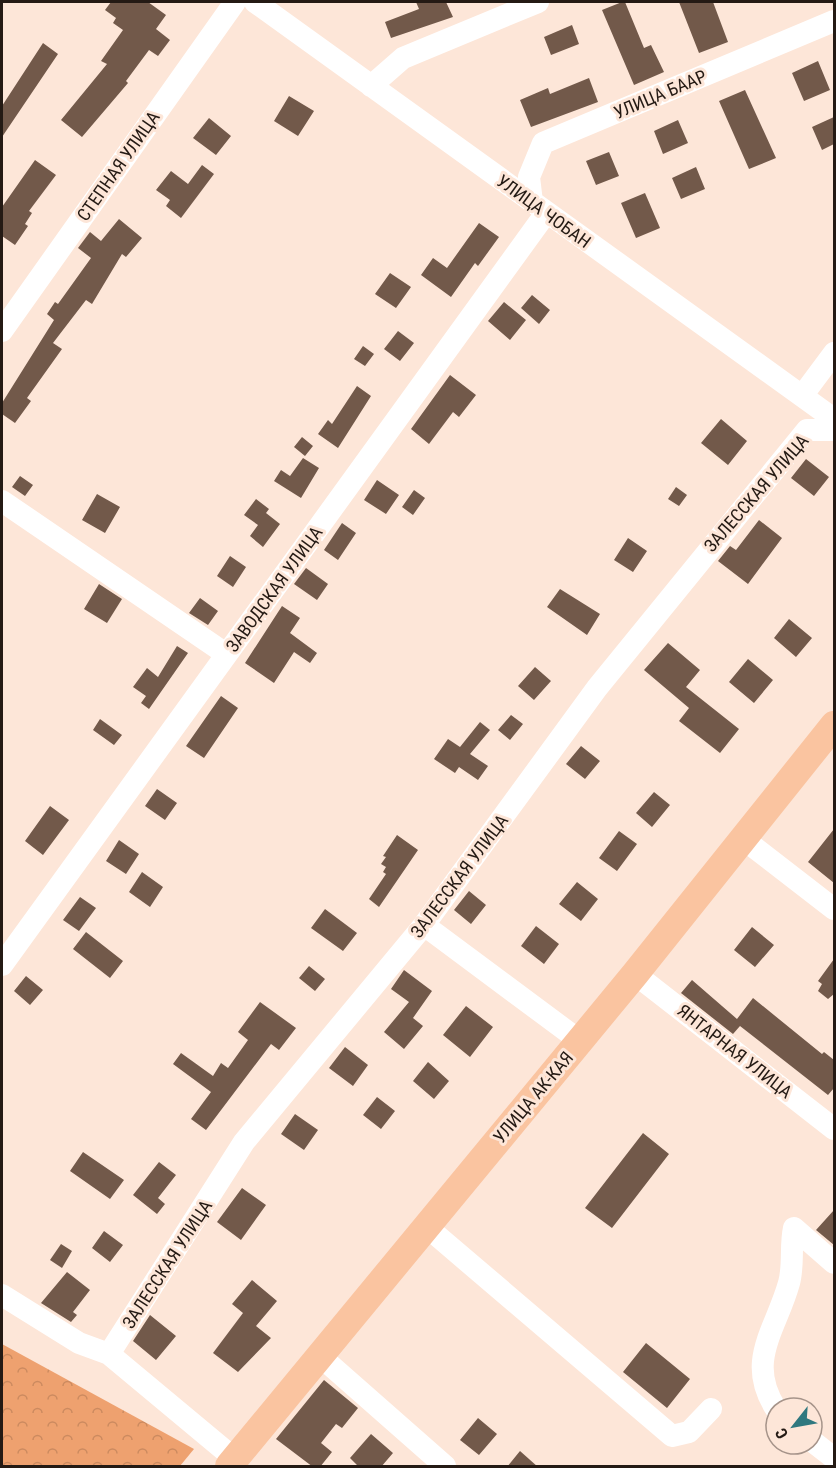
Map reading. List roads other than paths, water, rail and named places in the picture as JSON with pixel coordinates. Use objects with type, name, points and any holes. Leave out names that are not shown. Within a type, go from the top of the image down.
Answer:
[{"type":"main road","name":"УЛИЦА АК-КАЯ","points":[[232,1463],[635,974],[834,725]]},
{"type":"street","name":"СТЕПНАЯ УЛИЦА","points":[[2,331],[235,2]]},
{"type":"street","name":"УЛИЦА ЧОБАН","points":[[255,2],[834,419]]},
{"type":"street","points":[[371,86],[403,58],[538,2]]},
{"type":"street","name":"УЛИЦА БААР","points":[[539,208],[529,177],[543,143],[834,21]]},
{"type":"street","name":"ЗАВОДСКАЯ УЛИЦА","points":[[2,964],[226,654],[539,208]]},
{"type":"street","points":[[802,396],[834,353]]},
{"type":"street","name":"ЗАЛЕССКАЯ УЛИЦА","points":[[109,1354],[244,1142],[424,925],[597,688],[723,530],[807,430],[834,430]]},
{"type":"street","points":[[2,501],[226,654]]},
{"type":"street","points":[[742,838],[834,909]]},
{"type":"street","points":[[424,925],[580,1041]]},
{"type":"street","name":"ЯНТАРНАЯ УЛИЦА","points":[[635,974],[834,1129]]},
{"type":"street","points":[[427,1227],[672,1436],[689,1432],[711,1409]]},
{"type":"street","points":[[768,1396],[765,1392],[761,1359],[790,1281],[794,1228],[834,1263]]},
{"type":"street","points":[[2,1295],[80,1342],[109,1354],[232,1463]]},
{"type":"street","points":[[320,1356],[445,1467]]}]
